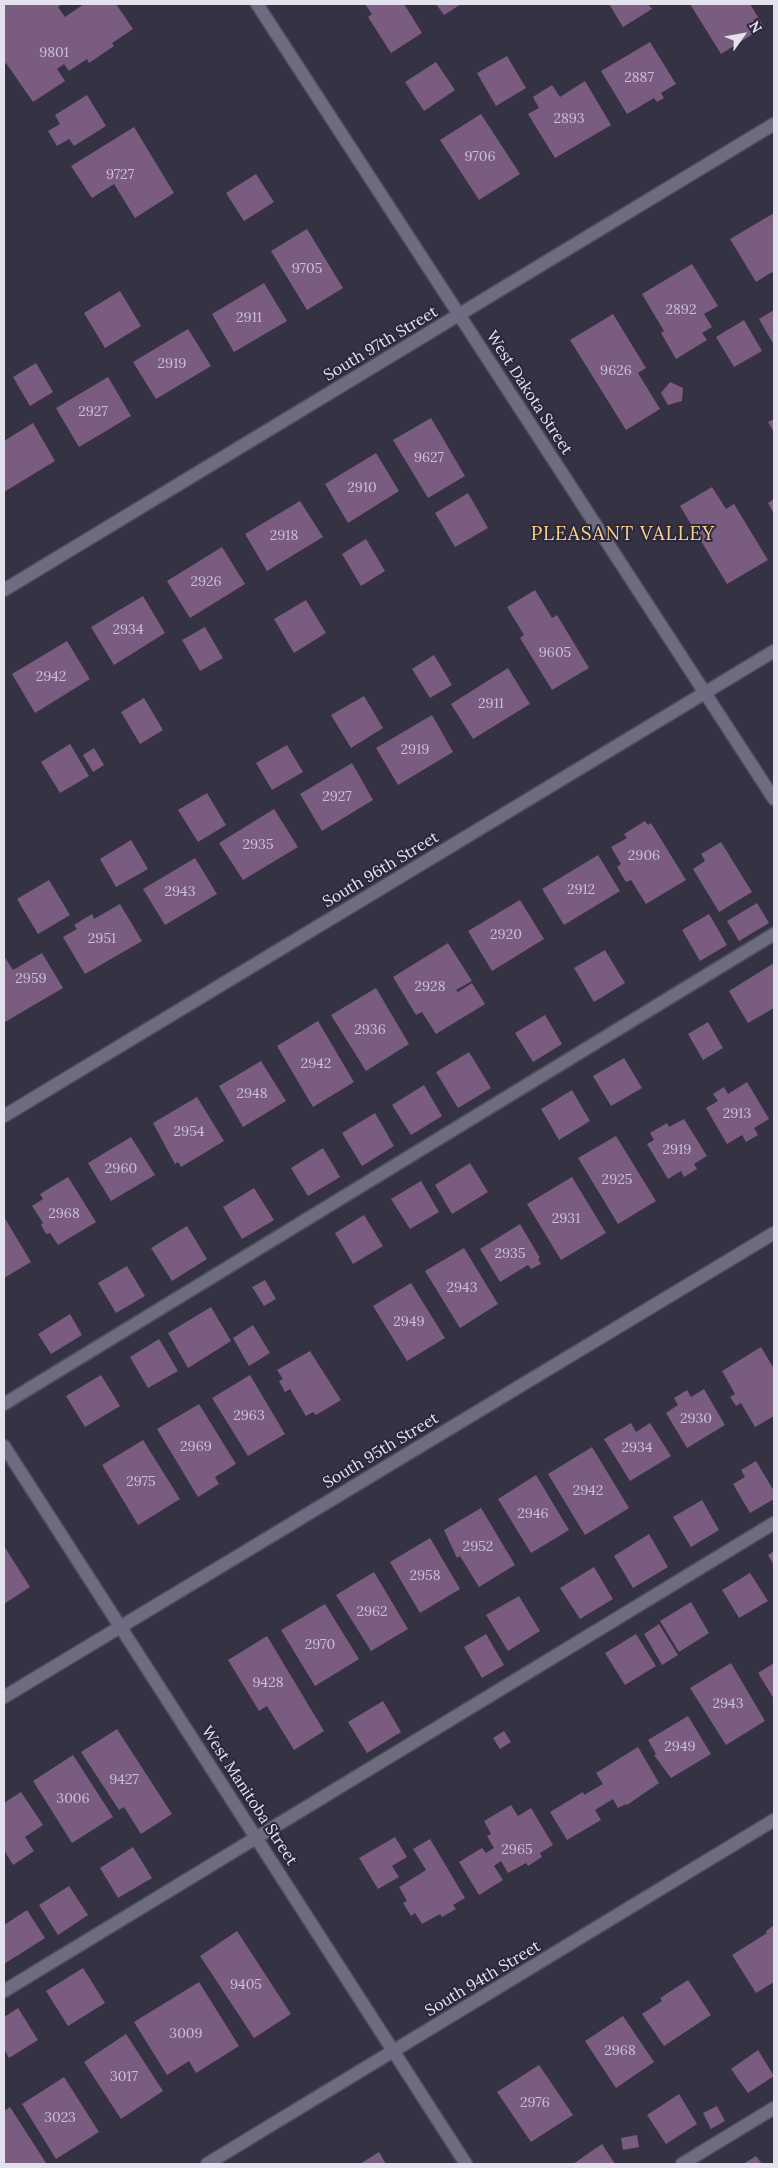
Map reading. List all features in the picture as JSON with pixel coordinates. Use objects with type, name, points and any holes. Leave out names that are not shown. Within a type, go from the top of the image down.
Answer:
[{"type":"street","name":"West Dakota Street","points":[[257,4],[774,799]]},
{"type":"street","name":"South 97th Street","points":[[4,590],[460,316],[774,124]]},
{"type":"street","name":"South 96th Street","points":[[4,1116],[774,651]]},
{"type":"street","points":[[4,1404],[774,934]]},
{"type":"street","name":"South 95th Street","points":[[4,1697],[774,1233]]},
{"type":"street","name":"West Manitoba Street","points":[[4,1446],[466,2164]]},
{"type":"street","points":[[4,1991],[774,1523]]},
{"type":"street","name":"South 94th Street","points":[[207,2164],[774,1820]]},
{"type":"street","points":[[682,2164],[774,2108]]},
{"type":"building","points":[[4,4],[62,4],[58,7],[65,17],[84,4],[116,4],[133,29],[112,43],[114,46],[89,63],[87,59],[69,71],[64,64],[57,69],[65,81],[33,102],[6,63],[4,65]]},
{"type":"building","points":[[365,4],[404,4],[422,33],[391,53],[368,17],[372,14]]},
{"type":"building","points":[[436,4],[461,4],[444,15]]},
{"type":"building","points":[[609,4],[648,4],[652,9],[623,27]]},
{"type":"building","points":[[690,4],[750,4],[764,27],[721,54]]},
{"type":"building","points":[[650,42],[676,84],[661,93],[664,98],[657,102],[654,98],[627,114],[601,71]]},
{"type":"building","points":[[507,56],[526,88],[496,106],[477,73]]},
{"type":"building","points":[[436,62],[455,90],[424,111],[405,82]]},
{"type":"building","points":[[585,81],[611,125],[555,158],[528,114],[539,108],[533,97],[552,85],[560,97]]},
{"type":"building","points":[[87,95],[106,126],[74,146],[69,139],[57,146],[48,131],[60,124],[55,115]]},
{"type":"building","points":[[481,114],[520,174],[479,200],[440,140]]},
{"type":"building","points":[[134,127],[174,193],[135,218],[114,184],[92,198],[71,166]]},
{"type":"building","points":[[256,174],[274,202],[244,221],[226,193]]},
{"type":"building","points":[[774,213],[774,275],[772,272],[756,282],[730,239]]},
{"type":"building","points":[[307,229],[343,288],[307,310],[271,251]]},
{"type":"building","points":[[692,264],[718,306],[704,314],[712,327],[702,333],[707,340],[676,359],[661,333],[664,331],[642,294]]},
{"type":"building","points":[[264,283],[287,321],[234,352],[212,314]]},
{"type":"building","points":[[120,291],[141,326],[105,348],[84,313]]},
{"type":"building","points":[[774,310],[774,345],[759,319]]},
{"type":"building","points":[[613,314],[646,368],[638,373],[660,409],[626,430],[570,340]]},
{"type":"building","points":[[744,320],[762,351],[734,367],[716,337]]},
{"type":"building","points":[[188,329],[211,366],[156,399],[133,362]]},
{"type":"building","points":[[36,363],[53,392],[30,406],[13,377]]},
{"type":"building","points":[[108,377],[131,416],[79,447],[56,408]]},
{"type":"building","points":[[670,382],[683,388],[682,401],[668,405],[661,393]]},
{"type":"building","points":[[431,418],[465,476],[428,498],[393,440]]},
{"type":"building","points":[[774,419],[774,432],[768,422]]},
{"type":"building","points":[[33,423],[55,461],[4,492],[4,441]]},
{"type":"building","points":[[376,453],[399,491],[348,523],[325,484]]},
{"type":"building","points":[[712,487],[726,509],[734,504],[768,560],[727,584],[680,506]]},
{"type":"building","points":[[468,493],[488,528],[455,547],[435,513]]},
{"type":"building","points":[[774,499],[774,514],[768,503]]},
{"type":"building","points":[[300,501],[323,537],[267,571],[245,534]]},
{"type":"building","points":[[366,539],[385,571],[361,586],[342,554]]},
{"type":"building","points":[[222,547],[245,584],[190,618],[167,581]]},
{"type":"building","points":[[535,590],[552,618],[557,615],[589,668],[552,690],[520,638],[524,635],[507,607]]},
{"type":"building","points":[[143,596],[165,633],[114,665],[91,627]]},
{"type":"building","points":[[306,600],[326,633],[294,653],[274,619]]},
{"type":"building","points":[[205,627],[223,658],[200,671],[182,640]]},
{"type":"building","points":[[67,641],[90,679],[35,713],[12,674]]},
{"type":"building","points":[[434,655],[452,685],[430,698],[412,669]]},
{"type":"building","points":[[508,668],[530,704],[473,739],[451,704]]},
{"type":"building","points":[[364,696],[383,728],[351,748],[331,715]]},
{"type":"building","points":[[144,698],[163,730],[140,744],[121,712]]},
{"type":"building","points":[[432,715],[453,752],[398,785],[376,748]]},
{"type":"building","points":[[70,744],[89,776],[60,793],[41,762]]},
{"type":"building","points":[[287,745],[303,772],[272,790],[256,763]]},
{"type":"building","points":[[94,748],[104,765],[93,772],[83,755]]},
{"type":"building","points":[[352,763],[373,800],[322,831],[300,794]]},
{"type":"building","points":[[207,793],[226,825],[198,842],[178,810]]},
{"type":"building","points":[[274,809],[298,847],[243,880],[219,843]]},
{"type":"building","points":[[645,821],[648,825],[651,823],[686,880],[646,904],[631,880],[626,882],[617,867],[621,864],[611,847],[627,838],[624,834]]},
{"type":"building","points":[[131,840],[148,869],[116,887],[100,859]]},
{"type":"building","points":[[721,842],[752,892],[719,912],[693,869],[705,861],[701,854]]},
{"type":"building","points":[[598,855],[620,891],[564,925],[542,889]]},
{"type":"building","points":[[195,858],[217,894],[165,925],[143,889]]},
{"type":"building","points":[[49,880],[70,915],[38,934],[17,899]]},
{"type":"building","points":[[520,900],[544,939],[492,971],[468,931]]},
{"type":"building","points":[[757,903],[769,923],[739,941],[727,921]]},
{"type":"building","points":[[120,904],[142,941],[85,974],[63,937],[77,929],[74,925],[92,914],[94,919]]},
{"type":"building","points":[[709,914],[727,945],[700,961],[682,930]]},
{"type":"building","points":[[448,943],[472,981],[456,990],[458,992],[472,983],[485,1004],[436,1034],[422,1012],[416,1015],[393,977]]},
{"type":"building","points":[[605,950],[625,983],[594,1002],[574,968]]},
{"type":"building","points":[[42,953],[63,988],[5,1022],[4,956],[13,970]]},
{"type":"building","points":[[774,963],[774,1008],[748,1023],[729,991]]},
{"type":"building","points":[[376,988],[409,1044],[366,1071],[331,1015]]},
{"type":"building","points":[[545,1015],[562,1044],[533,1062],[515,1033]]},
{"type":"building","points":[[318,1021],[354,1082],[313,1107],[277,1046]]},
{"type":"building","points":[[708,1022],[723,1048],[703,1060],[688,1034]]},
{"type":"building","points":[[469,1052],[491,1088],[458,1108],[436,1072]]},
{"type":"building","points":[[624,1058],[642,1088],[611,1106],[593,1076]]},
{"type":"building","points":[[261,1061],[286,1101],[243,1127],[219,1086]]},
{"type":"building","points":[[747,1082],[769,1119],[754,1128],[758,1135],[746,1142],[742,1135],[727,1144],[706,1108],[718,1101],[713,1094],[724,1087],[728,1094]]},
{"type":"building","points":[[424,1085],[442,1116],[411,1135],[392,1105]]},
{"type":"building","points":[[572,1090],[590,1121],[559,1140],[541,1109]]},
{"type":"building","points":[[197,1097],[224,1141],[181,1167],[178,1162],[175,1164],[153,1123]]},
{"type":"building","points":[[375,1113],[394,1146],[362,1166],[342,1133]]},
{"type":"building","points":[[684,1119],[707,1156],[694,1164],[697,1169],[684,1177],[681,1171],[668,1179],[647,1144],[654,1140],[650,1133],[667,1123],[669,1127]]},
{"type":"building","points":[[616,1136],[656,1201],[618,1224],[578,1158]]},
{"type":"building","points":[[131,1137],[155,1175],[111,1201],[88,1163]]},
{"type":"building","points":[[323,1148],[340,1177],[308,1196],[291,1168]]},
{"type":"building","points":[[470,1163],[488,1192],[452,1214],[435,1185]]},
{"type":"building","points":[[68,1177],[96,1222],[58,1245],[50,1233],[46,1234],[41,1225],[43,1223],[32,1206],[43,1199],[40,1194]]},
{"type":"building","points":[[572,1177],[606,1233],[561,1260],[527,1204]]},
{"type":"building","points":[[421,1181],[439,1212],[410,1229],[391,1199]]},
{"type":"building","points":[[254,1188],[274,1220],[242,1239],[223,1207]]},
{"type":"building","points":[[364,1215],[383,1246],[353,1264],[335,1233]]},
{"type":"building","points":[[4,1217],[31,1262],[4,1278]]},
{"type":"building","points":[[520,1224],[540,1258],[538,1259],[541,1264],[531,1269],[528,1265],[500,1282],[480,1249]]},
{"type":"building","points":[[187,1226],[207,1259],[172,1281],[151,1248]]},
{"type":"building","points":[[464,1248],[498,1304],[460,1328],[425,1271]]},
{"type":"building","points":[[127,1266],[145,1296],[116,1313],[98,1283]]},
{"type":"building","points":[[265,1280],[276,1299],[264,1306],[252,1287]]},
{"type":"building","points":[[411,1283],[445,1338],[407,1361],[373,1306]]},
{"type":"building","points":[[211,1307],[231,1341],[188,1368],[168,1333]]},
{"type":"building","points":[[70,1314],[82,1335],[51,1354],[38,1334]]},
{"type":"building","points":[[253,1325],[270,1353],[249,1366],[233,1338]]},
{"type":"building","points":[[159,1339],[178,1371],[148,1388],[130,1357]]},
{"type":"building","points":[[761,1347],[774,1369],[774,1416],[755,1427],[741,1403],[736,1406],[730,1397],[735,1394],[722,1371]]},
{"type":"building","points":[[310,1351],[341,1400],[316,1415],[313,1412],[306,1416],[290,1389],[285,1392],[279,1381],[283,1379],[277,1370]]},
{"type":"building","points":[[101,1375],[120,1406],[85,1427],[66,1396]]},
{"type":"building","points":[[250,1375],[285,1434],[248,1456],[212,1398]]},
{"type":"building","points":[[704,1389],[725,1425],[687,1448],[666,1413],[678,1405],[674,1398],[687,1390],[691,1397]]},
{"type":"building","points":[[199,1404],[236,1464],[215,1477],[219,1484],[198,1497],[157,1429]]},
{"type":"building","points":[[631,1423],[636,1432],[650,1423],[671,1456],[630,1481],[604,1439]]},
{"type":"building","points":[[143,1440],[180,1499],[138,1525],[102,1465]]},
{"type":"building","points":[[592,1447],[629,1508],[585,1535],[548,1474]]},
{"type":"building","points":[[756,1461],[774,1491],[774,1499],[750,1513],[733,1484],[745,1477],[741,1470]]},
{"type":"building","points":[[536,1475],[569,1530],[531,1553],[498,1499]]},
{"type":"building","points":[[702,1500],[719,1530],[691,1547],[673,1517]]},
{"type":"building","points":[[481,1508],[515,1565],[479,1587],[460,1556],[457,1558],[444,1530]]},
{"type":"building","points":[[649,1534],[668,1567],[633,1588],[614,1556]]},
{"type":"building","points":[[430,1538],[460,1589],[420,1613],[390,1562]]},
{"type":"building","points":[[4,1546],[30,1587],[4,1604]]},
{"type":"building","points":[[774,1551],[774,1565],[768,1555]]},
{"type":"building","points":[[594,1567],[613,1599],[580,1619],[560,1588]]},
{"type":"building","points":[[374,1572],[408,1629],[371,1651],[336,1595]]},
{"type":"building","points":[[750,1573],[768,1601],[739,1618],[722,1590]]},
{"type":"building","points":[[519,1596],[540,1631],[508,1651],[486,1615]]},
{"type":"building","points":[[691,1602],[709,1633],[679,1652],[660,1621]]},
{"type":"building","points":[[325,1604],[359,1659],[315,1686],[281,1630]]},
{"type":"building","points":[[659,1624],[678,1655],[662,1665],[644,1634]]},
{"type":"building","points":[[486,1634],[504,1665],[482,1678],[464,1647]]},
{"type":"building","points":[[636,1634],[656,1666],[625,1685],[605,1653]]},
{"type":"building","points":[[267,1636],[324,1731],[294,1750],[267,1706],[259,1711],[228,1660]]},
{"type":"building","points":[[731,1663],[765,1721],[726,1745],[690,1688]]},
{"type":"building","points":[[774,1663],[774,1699],[758,1673]]},
{"type":"building","points":[[383,1701],[401,1732],[367,1753],[348,1722]]},
{"type":"building","points":[[688,1716],[711,1754],[671,1778],[654,1755],[656,1754],[648,1740]]},
{"type":"building","points":[[117,1729],[172,1814],[141,1834],[124,1807],[119,1810],[81,1752]]},
{"type":"building","points":[[504,1731],[511,1742],[500,1749],[493,1738]]},
{"type":"building","points":[[638,1747],[659,1783],[627,1805],[618,1808],[613,1799],[595,1810],[601,1820],[567,1840],[550,1812],[583,1792],[584,1795],[603,1784],[596,1773]]},
{"type":"building","points":[[73,1755],[113,1817],[72,1843],[33,1781]]},
{"type":"building","points":[[21,1792],[43,1825],[25,1837],[34,1851],[13,1865],[4,1850],[4,1803]]},
{"type":"building","points":[[511,1805],[518,1816],[531,1808],[553,1845],[540,1853],[542,1857],[528,1866],[526,1863],[508,1873],[501,1861],[494,1866],[503,1880],[479,1895],[459,1862],[482,1848],[486,1853],[494,1848],[487,1836],[491,1834],[484,1821]]},
{"type":"building","points":[[395,1837],[407,1857],[392,1866],[399,1877],[378,1889],[359,1858]]},
{"type":"building","points":[[430,1839],[465,1898],[453,1905],[456,1909],[442,1917],[440,1914],[422,1924],[415,1913],[411,1916],[403,1903],[407,1901],[399,1887],[426,1870],[413,1849]]},
{"type":"building","points":[[133,1847],[152,1878],[118,1898],[100,1868]]},
{"type":"building","points":[[69,1886],[88,1915],[58,1935],[39,1905]]},
{"type":"building","points":[[27,1910],[45,1938],[4,1964],[4,1925]]},
{"type":"building","points":[[774,1925],[774,1982],[756,1993],[732,1955],[767,1933],[766,1931]]},
{"type":"building","points":[[237,1931],[291,2014],[254,2038],[200,1956]]},
{"type":"building","points":[[83,1968],[105,2003],[68,2026],[46,1991]]},
{"type":"building","points":[[688,1980],[711,2015],[664,2046],[642,2014],[662,2001],[660,1998]]},
{"type":"building","points":[[199,1982],[239,2046],[196,2073],[189,2061],[167,2075],[134,2022]]},
{"type":"building","points":[[18,2008],[38,2040],[9,2058],[4,2049],[4,2017]]},
{"type":"building","points":[[623,2016],[654,2062],[616,2088],[585,2041]]},
{"type":"building","points":[[126,2034],[163,2091],[121,2119],[84,2062]]},
{"type":"building","points":[[758,2050],[774,2076],[748,2093],[731,2069]]},
{"type":"building","points":[[539,2065],[573,2115],[531,2142],[497,2092]]},
{"type":"building","points":[[64,2077],[99,2132],[56,2159],[22,2104]]},
{"type":"building","points":[[679,2094],[697,2124],[666,2144],[647,2115]]},
{"type":"building","points":[[717,2106],[725,2121],[711,2129],[703,2113]]},
{"type":"building","points":[[10,2107],[45,2164],[4,2164],[4,2111]]},
{"type":"building","points":[[637,2135],[639,2147],[623,2150],[621,2138]]},
{"type":"building","points":[[602,2144],[615,2164],[573,2164]]},
{"type":"building","points":[[379,2152],[386,2164],[360,2164]]},
{"type":"building","points":[[756,2156],[762,2164],[743,2164]]},
{"type":"district","name":"PLEASANT VALLEY","points":[[623,535]]}]
